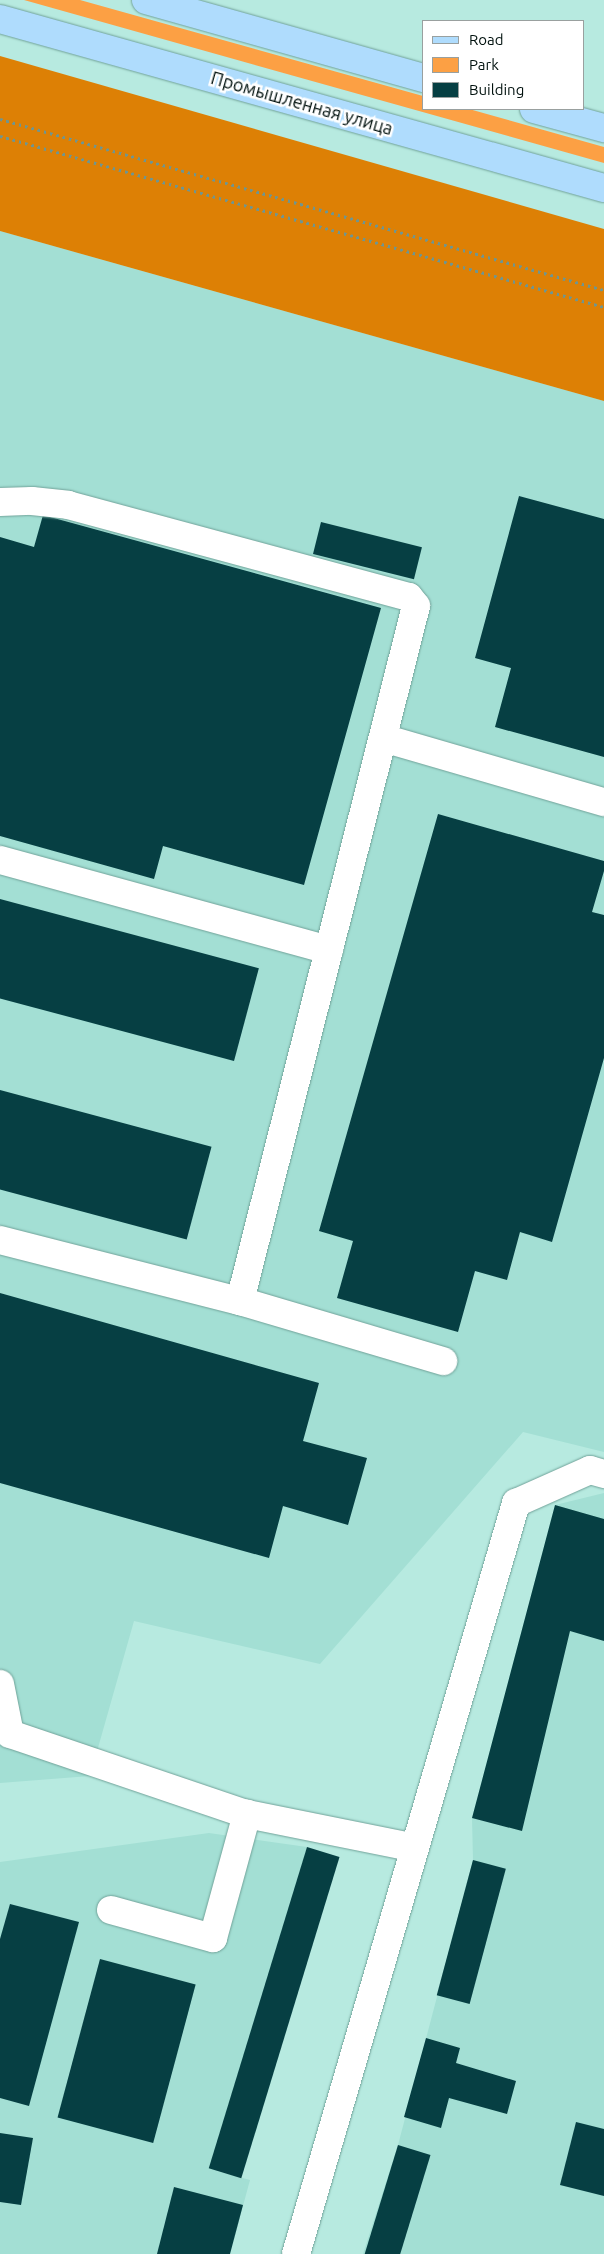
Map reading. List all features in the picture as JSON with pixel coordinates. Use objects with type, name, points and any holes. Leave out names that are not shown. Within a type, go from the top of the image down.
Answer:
[{"type":"main road","points":[[146,0],[422,78]]},
{"type":"main road","name":"Промышленная улица","points":[[0,19],[604,188]]},
{"type":"main road","points":[[538,110],[604,128]]},
{"type":"lane","points":[[0,502],[32,500],[68,506],[409,597],[416,606],[240,1301]]},
{"type":"lane","points":[[383,738],[604,802]]},
{"type":"lane","points":[[0,860],[328,950]]},
{"type":"lane","points":[[0,1240],[240,1301],[443,1361]]},
{"type":"lane","points":[[296,2254],[516,1503],[590,1470],[604,1474]]},
{"type":"lane","points":[[0,1684],[10,1734],[247,1814],[415,1848]]},
{"type":"lane","points":[[111,1910],[213,1938],[247,1814]]},
{"type":"path","points":[[0,119],[604,290]]},
{"type":"path","points":[[0,136],[604,307]]},
{"type":"shaded area","points":[[0,56],[604,229],[604,401],[0,231]]},
{"type":"shaded area","points":[[0,231],[604,401],[604,1452],[523,1432],[320,1664],[134,1621],[90,1776],[0,1783]]},
{"type":"shaded area","points":[[604,1493],[604,2254],[363,2254],[398,2145],[473,1860],[472,1818],[555,1505]]},
{"type":"shaded area","points":[[209,1833],[307,1847],[217,2171],[250,2180],[230,2254],[0,2254],[0,1862]]},
{"type":"green space","points":[[24,0],[80,0],[422,96],[422,110],[473,110],[604,147],[604,163]]},
{"type":"building","points":[[519,496],[604,519],[604,757],[495,727],[511,668],[475,658]]},
{"type":"building","points":[[43,515],[381,608],[304,885],[163,846],[154,879],[0,836],[0,537],[34,547]]},
{"type":"building","points":[[321,522],[422,547],[414,579],[313,554]]},
{"type":"building","points":[[438,814],[604,861],[604,871],[592,912],[604,915],[604,1058],[552,1242],[520,1232],[507,1280],[475,1271],[458,1332],[337,1298],[353,1241],[319,1231]]},
{"type":"building","points":[[0,899],[259,968],[234,1061],[0,998]]},
{"type":"building","points":[[0,1090],[212,1147],[187,1239],[0,1189]]},
{"type":"building","points":[[0,1293],[319,1383],[303,1441],[367,1458],[348,1525],[283,1506],[269,1558],[0,1483]]},
{"type":"building","points":[[555,1505],[604,1519],[604,1641],[570,1631],[522,1831],[472,1818]]},
{"type":"building","points":[[307,1847],[340,1857],[241,2178],[209,2168]]},
{"type":"building","points":[[473,1860],[506,1869],[470,2004],[437,1995]]},
{"type":"building","points":[[10,1904],[79,1922],[29,2106],[0,2098],[0,1939]]},
{"type":"building","points":[[100,1959],[196,1985],[153,2143],[58,2117]]},
{"type":"building","points":[[426,2038],[460,2048],[456,2063],[516,2081],[507,2114],[449,2098],[441,2128],[404,2117]]},
{"type":"building","points":[[576,2122],[604,2129],[604,2196],[560,2185]]},
{"type":"building","points":[[0,2133],[33,2138],[21,2205],[0,2202]]},
{"type":"building","points":[[398,2145],[431,2155],[400,2254],[365,2254]]},
{"type":"building","points":[[174,2187],[243,2205],[230,2254],[157,2254]]}]
